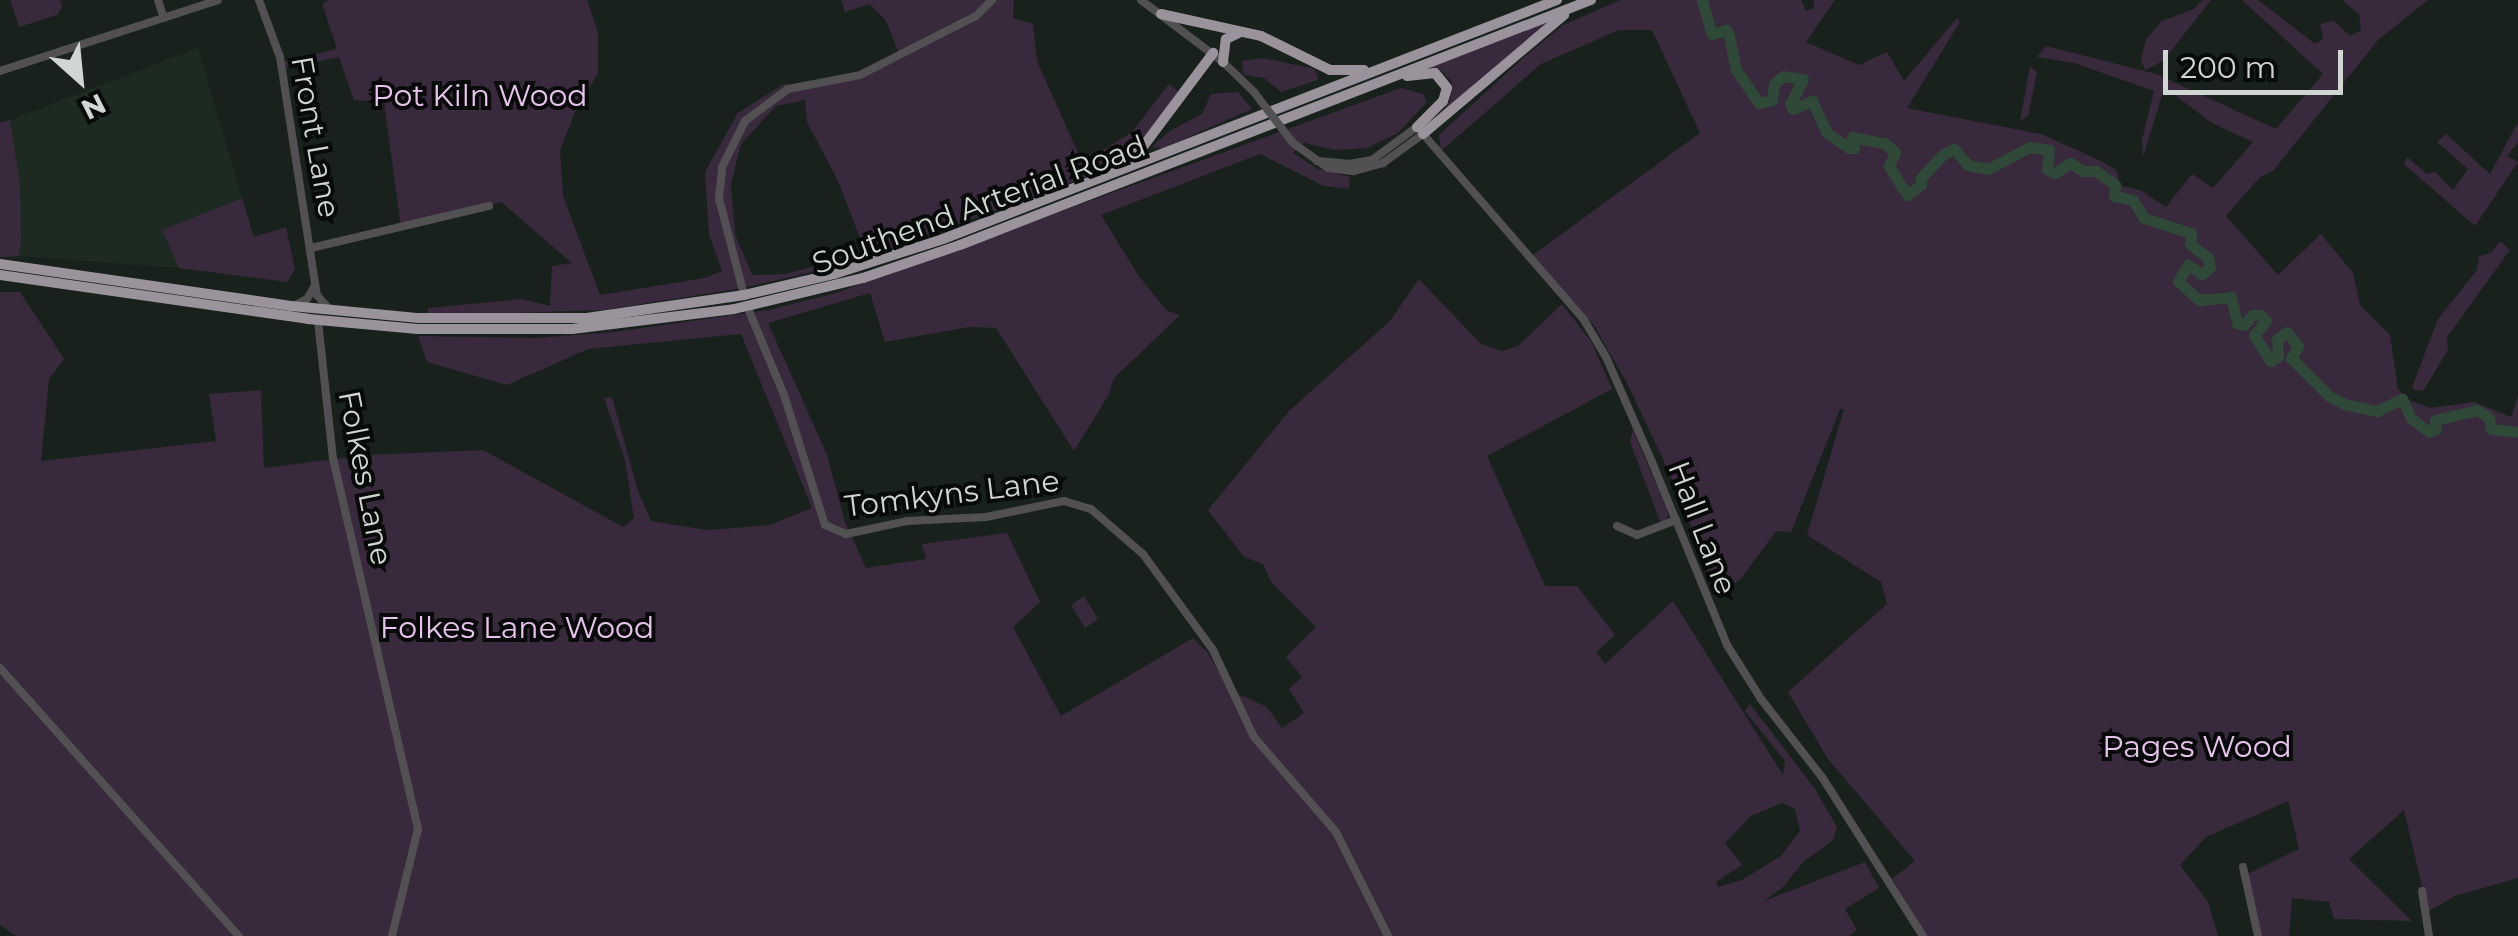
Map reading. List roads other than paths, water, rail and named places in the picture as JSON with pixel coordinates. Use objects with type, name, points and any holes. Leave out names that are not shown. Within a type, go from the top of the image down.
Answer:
[{"type":"highway","name":"Southend Arterial Road","points":[[0,264],[340,312],[459,320],[586,318],[745,301],[887,258],[1556,0]]},
{"type":"highway","name":"Southend Arterial Road","points":[[0,276],[318,321],[418,329],[535,331],[614,326],[745,301],[926,257],[1589,1]]},
{"type":"highway","points":[[1420,130],[1547,28],[1589,1]]},
{"type":"highway","points":[[1161,14],[1277,42],[1337,72],[1400,61]]},
{"type":"highway","points":[[1223,62],[1226,39],[1244,32]]},
{"type":"highway","points":[[1105,176],[1142,148],[1212,54]]},
{"type":"highway","points":[[1342,96],[1416,74],[1439,75],[1446,82],[1446,96],[1420,130]]},
{"type":"street","points":[[158,0],[164,18]]},
{"type":"street","points":[[0,70],[218,0]]},
{"type":"street","name":"Front Lane","points":[[259,0],[280,57],[315,284]]},
{"type":"street","name":"Tomkyns Lane","points":[[992,0],[976,16],[860,75],[788,89],[746,121],[722,167],[719,198],[745,301],[784,395],[825,525],[846,534],[907,521],[986,517],[1064,500],[1090,510],[1143,554],[1212,650],[1254,736],[1338,836],[1388,936]]},
{"type":"street","points":[[1141,0],[1223,62],[1254,92],[1293,143],[1317,161],[1338,170],[1362,170],[1383,164],[1409,145],[1420,130]]},
{"type":"street","points":[[1317,161],[1350,164],[1372,160],[1420,130]]},
{"type":"street","name":"Hall Lane","points":[[1420,130],[1584,320],[1606,357],[1676,520],[1705,600],[1733,655],[1822,778],[1923,936]]},
{"type":"street","points":[[1409,145],[1432,145]]},
{"type":"street","points":[[311,248],[489,206]]},
{"type":"street","points":[[291,306],[307,299],[315,284]]},
{"type":"street","points":[[315,284],[323,304],[340,312]]},
{"type":"street","name":"Folkes Lane","points":[[318,321],[333,458],[418,829],[392,936]]},
{"type":"street","points":[[1617,526],[1638,535],[1676,520]]},
{"type":"street","points":[[0,668],[239,936]]},
{"type":"street","points":[[2243,868],[2258,936]]},
{"type":"street","points":[[2422,891],[2429,936]]},
{"type":"waterway","points":[[1702,0],[1712,34],[1726,30],[1736,70],[1759,103],[1772,100],[1774,84],[1783,76],[1803,79],[1790,104],[1793,109],[1812,101],[1827,133],[1849,148],[1854,148],[1852,137],[1884,143],[1895,152],[1889,166],[1907,195],[1921,185],[1921,178],[1943,154],[1954,149],[1968,165],[1988,169],[2030,147],[2049,150],[2047,169],[2055,173],[2070,163],[2083,171],[2096,171],[2115,185],[2114,196],[2133,200],[2144,218],[2191,233],[2190,244],[2208,258],[2210,267],[2202,274],[2188,265],[2178,281],[2199,300],[2231,297],[2237,323],[2244,325],[2252,315],[2260,315],[2266,321],[2254,335],[2270,361],[2278,357],[2277,339],[2287,332],[2298,346],[2291,358],[2329,396],[2344,404],[2377,411],[2402,399],[2411,418],[2429,432],[2436,429],[2435,420],[2477,410],[2489,418],[2491,429],[2518,432]]},
{"type":"park label","name":"Pot Kiln Wood","points":[[480,96]]},
{"type":"park label","name":"Folkes Lane Wood","points":[[517,628]]},
{"type":"park label","name":"Pages Wood","points":[[2197,747]]}]
